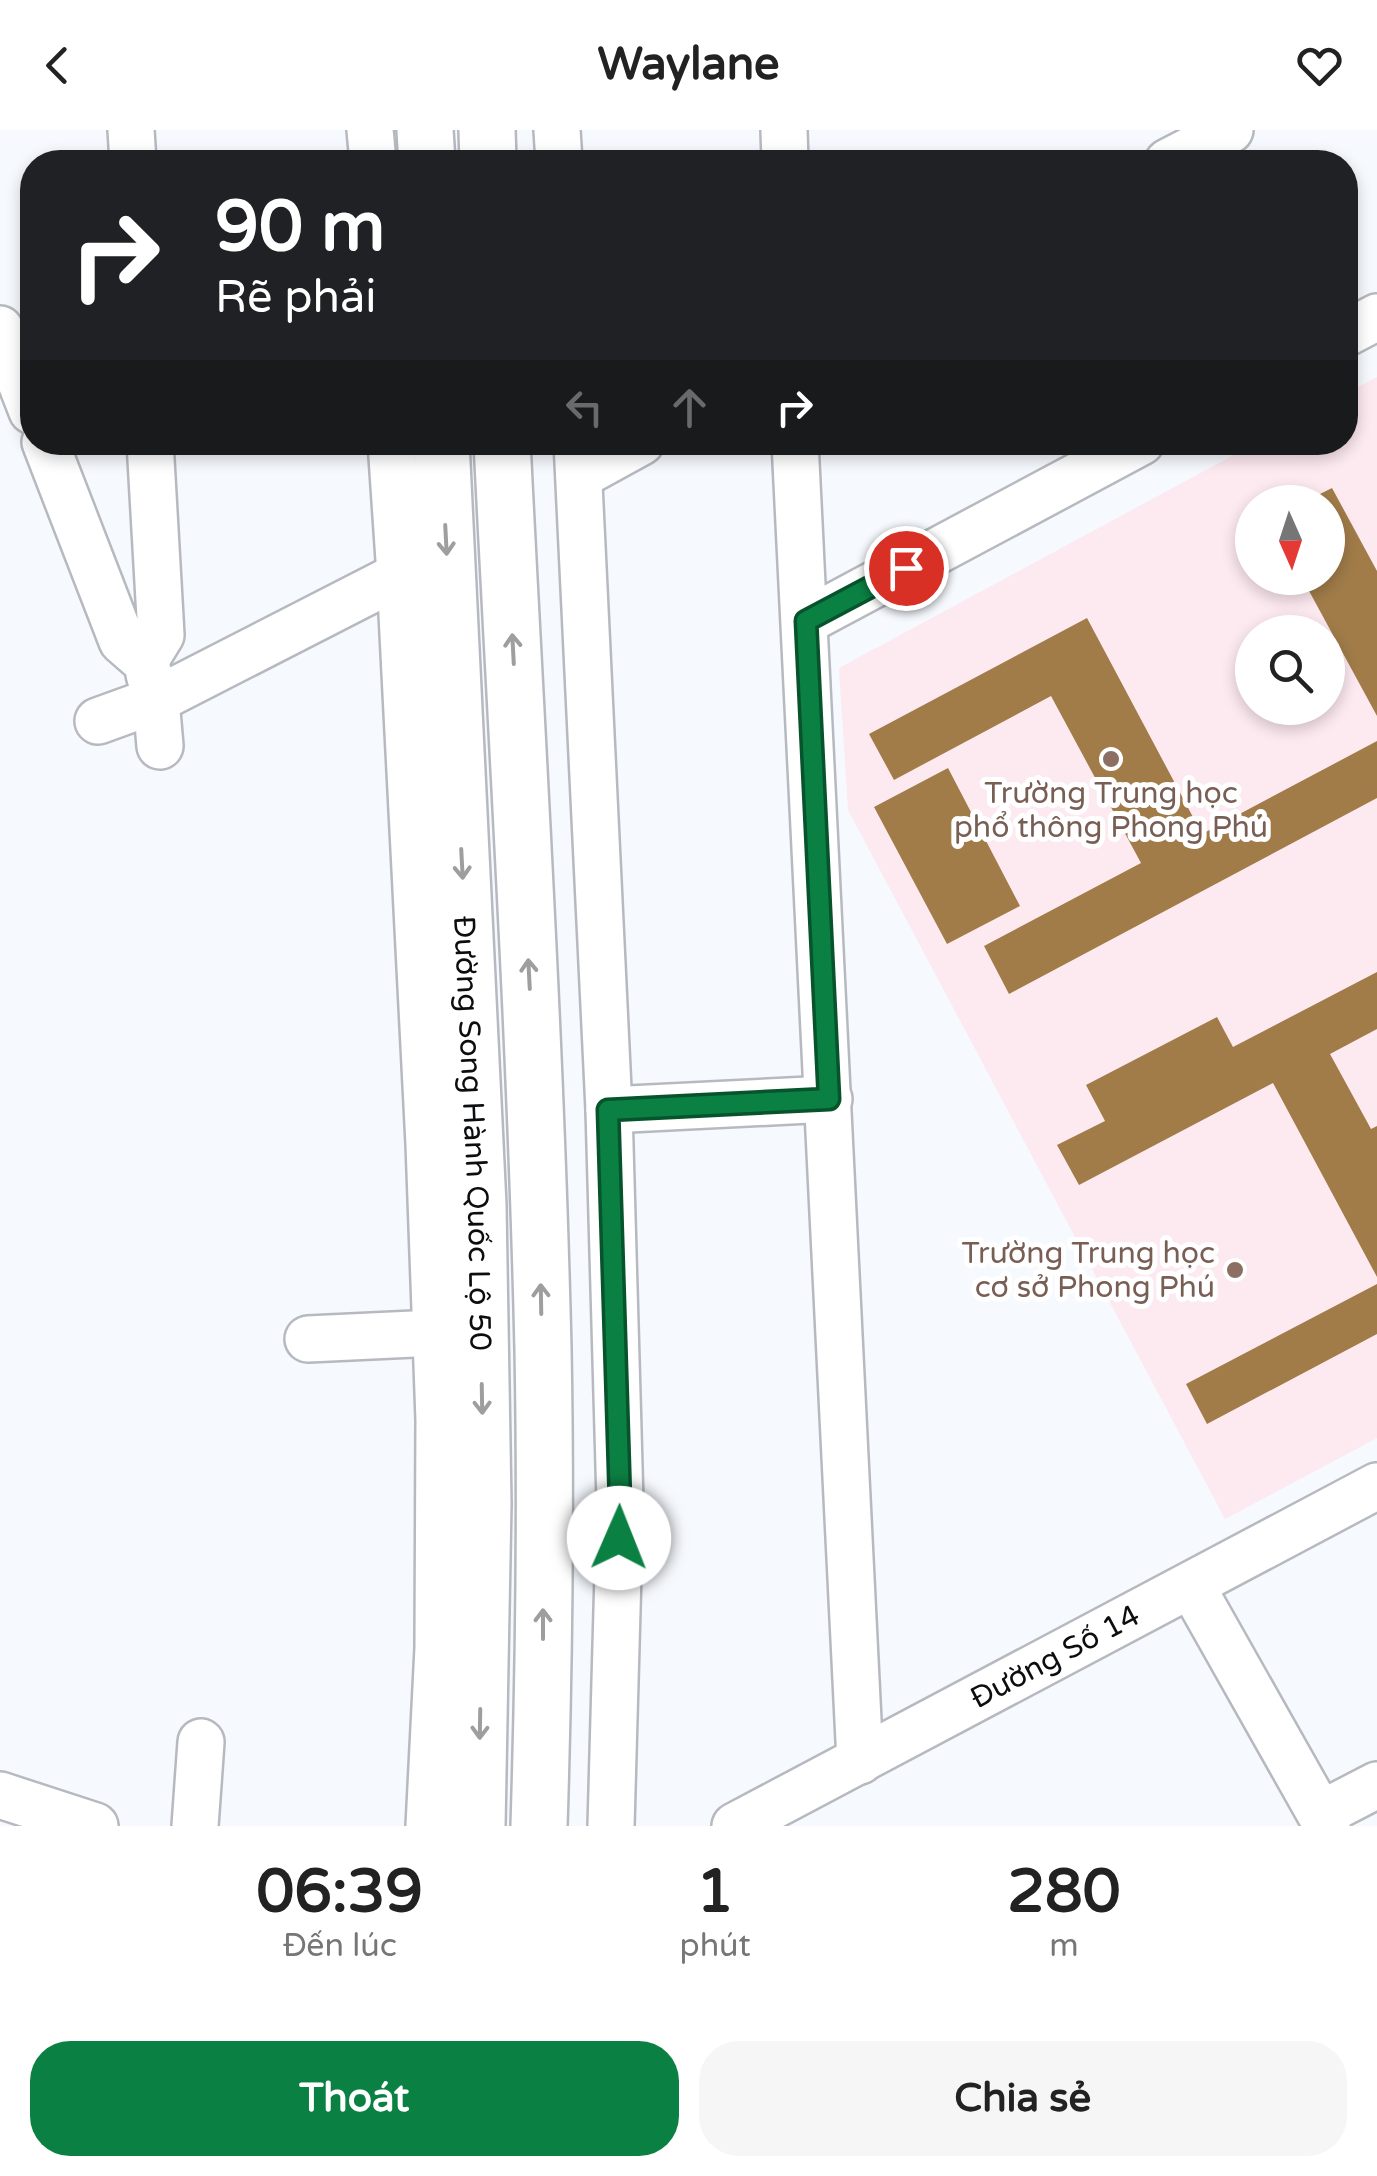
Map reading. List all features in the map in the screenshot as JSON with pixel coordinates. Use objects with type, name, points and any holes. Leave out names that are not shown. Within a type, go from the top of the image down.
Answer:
[{"type":"main road","name":"Đường Song Hành Quốc Lộ 50","points":[[442,455],[478,1205],[482,1521],[478,1826]]},
{"type":"main road","name":"Đường Song Hành Quốc Lộ 50","points":[[503,455],[534,1053],[541,1278],[544,1521],[539,1826]]},
{"type":"street","points":[[1191,150],[1230,130]]},
{"type":"street","points":[[0,328],[20,380]]},
{"type":"street","points":[[50,455],[122,641],[151,680]]},
{"type":"street","points":[[151,455],[161,634],[151,680],[160,746]]},
{"type":"street","points":[[392,455],[436,1332],[440,1504],[430,1826]]},
{"type":"street","points":[[796,455],[860,1761]]},
{"type":"street","points":[[806,621],[1117,455]]},
{"type":"street","points":[[578,459],[608,1110],[620,1502],[611,1826]]},
{"type":"street","points":[[98,721],[151,680],[400,575]]},
{"type":"street","points":[[608,1110],[829,1099]]},
{"type":"street","points":[[308,1339],[436,1332]]},
{"type":"street","name":"Đường Số 14","points":[[735,1826],[1377,1486]]},
{"type":"street","points":[[1191,1585],[1324,1820],[1377,1785]]},
{"type":"street","points":[[194,1826],[201,1742]]},
{"type":"street","points":[[0,1795],[95,1826]]},
{"type":"shaded area","name":"Trường Trung học phổ thông Phong Phú","points":[[1377,377],[1377,1438],[1225,1519],[848,810],[839,668],[1234,455],[1358,455],[1358,387]]},
{"type":"building","points":[[1345,512],[1377,571],[1377,716],[1345,657],[1345,615],[1322,615],[1311,595],[1345,595]]},
{"type":"building","points":[[1087,618],[1202,834],[1377,741],[1377,798],[1009,994],[984,946],[1141,863],[1051,696],[894,780],[869,734]]},
{"type":"building","points":[[948,768],[1020,906],[947,944],[874,807]]},
{"type":"building","points":[[1377,972],[1377,1029],[1330,1054],[1371,1129],[1377,1126],[1377,1277],[1273,1083],[1079,1185],[1057,1145],[1105,1121],[1086,1085],[1217,1017],[1233,1047]]},
{"type":"building","points":[[1377,1284],[1377,1334],[1207,1424],[1186,1384]]},
{"type":"place","name":"Trường Trung học phổ thông Phong Phú","points":[[1111,759]]},
{"type":"place","name":"Trường Trung học cơ sở Phong Phú","points":[[1235,1270]]},
{"type":"route","points":[[619,1538],[608,1110],[829,1099],[806,621],[906,568]]}]
